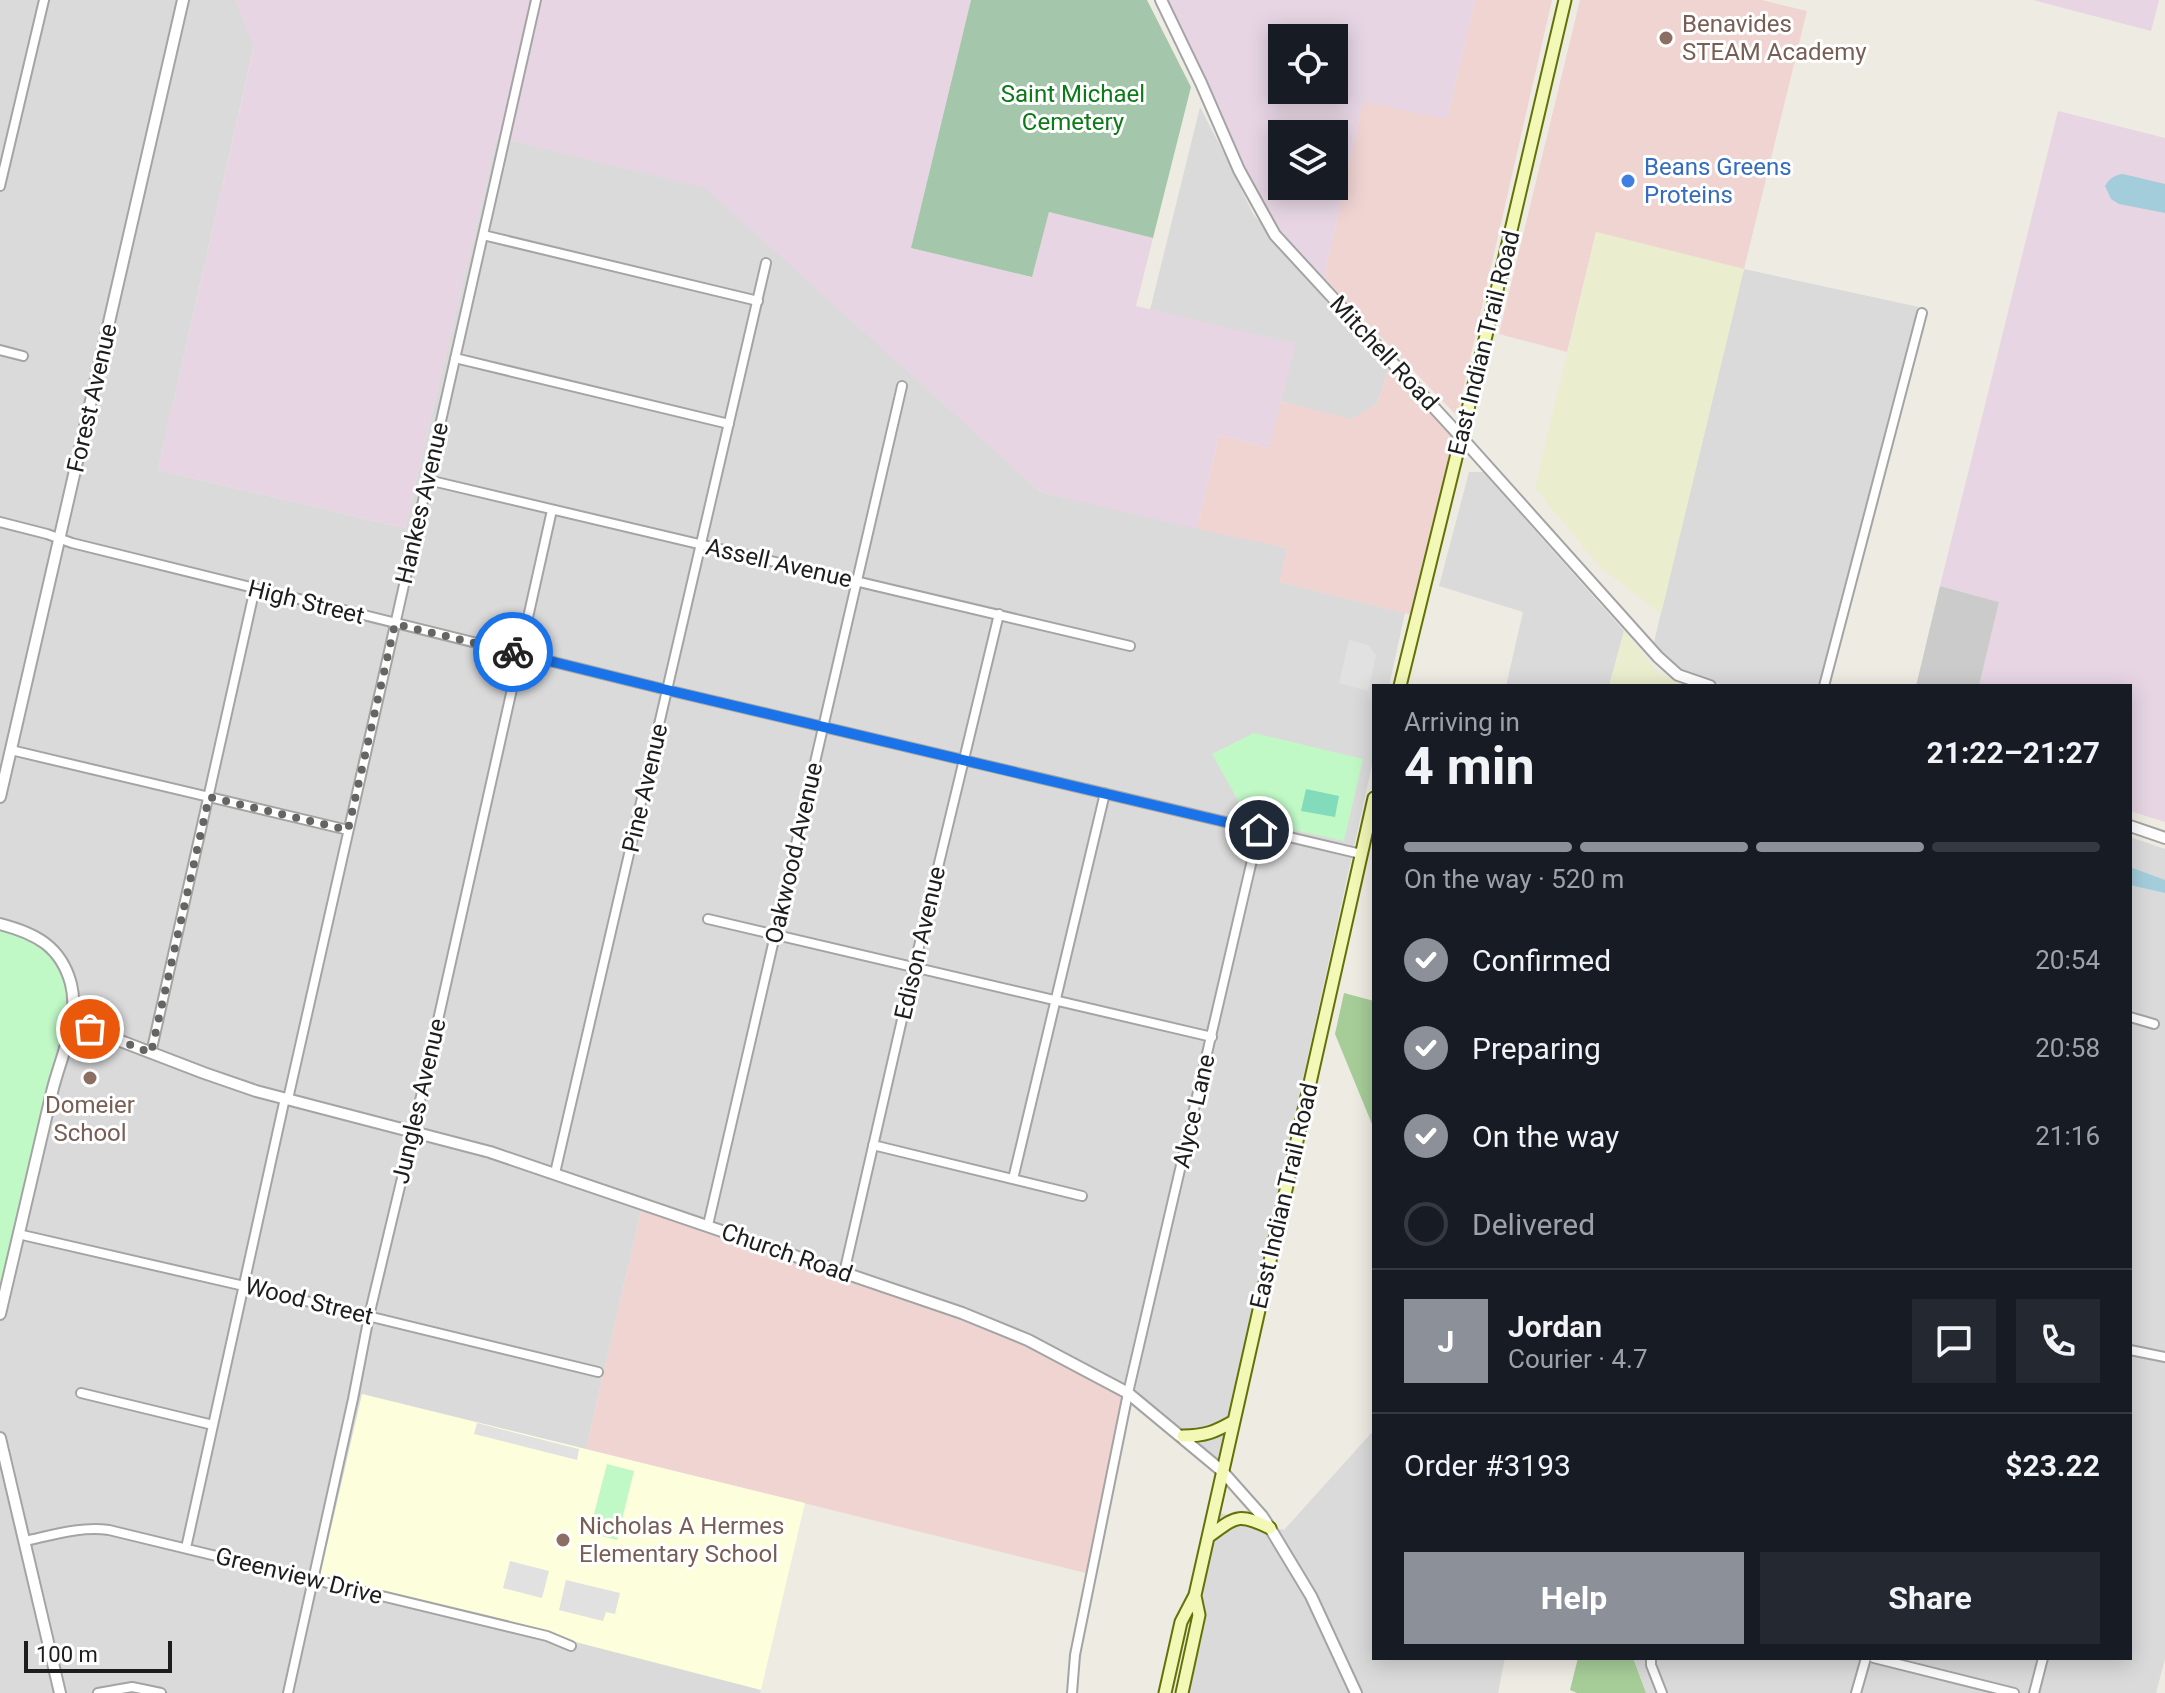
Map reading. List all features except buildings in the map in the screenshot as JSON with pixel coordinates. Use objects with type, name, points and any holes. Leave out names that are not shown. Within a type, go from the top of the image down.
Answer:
[{"type":"main road","name":"East Indian Trail Road","points":[[1400,684],[1565,0]]},
{"type":"main road","name":"East Indian Trail Road","points":[[1165,1693],[1181,1622],[1195,1595],[1372,807]]},
{"type":"main road","points":[[1183,1436],[1209,1434],[1234,1421]]},
{"type":"main road","points":[[1208,1537],[1232,1520],[1242,1517],[1270,1528]]},
{"type":"main road","name":"East Indian Trail Road","points":[[1182,1693],[1199,1615],[1195,1595]]},
{"type":"street","points":[[0,183],[44,0]]},
{"type":"street","name":"Forest Avenue","points":[[0,797],[183,0]]},
{"type":"street","name":"Hankes Avenue","points":[[186,1548],[536,0]]},
{"type":"street","name":"Mitchell Road","points":[[1161,0],[1239,170],[1275,235],[1658,657],[1678,675],[1704,684]]},
{"type":"street","points":[[483,235],[758,301]]},
{"type":"street","name":"Pine Avenue","points":[[555,1173],[766,263]]},
{"type":"street","points":[[1825,684],[1922,313]]},
{"type":"street","points":[[0,350],[23,356]]},
{"type":"street","points":[[455,358],[729,424]]},
{"type":"street","name":"Oakwood Avenue","points":[[708,1225],[902,386]]},
{"type":"street","name":"Assell Avenue","points":[[428,480],[1130,646]]},
{"type":"street","name":"Jungles Avenue","points":[[288,1693],[369,1316],[552,510]]},
{"type":"street","name":"High Street","points":[[0,522],[395,624],[1361,854]]},
{"type":"street","points":[[151,1053],[255,588]]},
{"type":"street","name":"Edison Avenue","points":[[844,1273],[999,614]]},
{"type":"street","points":[[11,750],[348,830]]},
{"type":"street","points":[[1013,1179],[1105,793]]},
{"type":"street","points":[[2132,827],[2165,838]]},
{"type":"street","name":"Alyce Lane","points":[[1072,1693],[1075,1655],[1128,1393],[1259,830]]},
{"type":"street","points":[[708,919],[1212,1037]]},
{"type":"street","points":[[0,924],[28,932],[48,945],[62,963],[73,1000],[71,1022],[0,1314]]},
{"type":"street","points":[[2132,1018],[2154,1024]]},
{"type":"street","name":"Church Road","points":[[71,1022],[204,1073],[286,1099],[458,1142],[555,1173],[1001,1328],[1052,1351],[1128,1393],[1222,1471],[1270,1528],[1311,1596],[1356,1693]]},
{"type":"street","points":[[873,1145],[1082,1196]]},
{"type":"street","name":"Wood Street","points":[[18,1234],[598,1372]]},
{"type":"street","points":[[2132,1350],[2165,1357]]},
{"type":"street","points":[[81,1393],[213,1425]]},
{"type":"street","points":[[0,1438],[4,1470],[25,1541],[60,1693]]},
{"type":"street","name":"Greenview Drive","points":[[25,1541],[94,1527],[547,1636],[571,1646]]},
{"type":"street","points":[[1651,1660],[1662,1693]]},
{"type":"street","points":[[1856,1693],[1865,1660]]},
{"type":"street","points":[[1882,1660],[2014,1693]]},
{"type":"street","points":[[2034,1693],[2042,1660]]},
{"type":"street","points":[[98,1693],[132,1687],[161,1693]]},
{"type":"shaded area","points":[[0,0],[236,0],[254,46],[158,470],[405,528],[497,137],[705,187],[1041,492],[1287,548],[1280,582],[1405,613],[1389,684],[1372,684],[1372,765],[1216,1473],[1125,1394],[642,1207],[586,1449],[362,1394],[761,1690],[760,1693],[0,1693]]},
{"type":"shaded area","points":[[236,0],[971,0],[911,248],[1031,277],[1049,212],[1153,238],[1136,306],[1296,344],[1269,448],[1219,435],[1197,529],[1041,492],[705,188],[497,137],[405,528],[158,470],[254,47]]},
{"type":"shaded area","points":[[1161,0],[1475,0],[1447,119],[1363,102],[1348,170],[1348,120],[1268,120],[1268,200],[1341,200],[1324,278],[1284,238],[1241,162]]},
{"type":"shaded area","points":[[1475,0],[1552,0],[1457,416],[1324,278],[1341,200],[1348,200],[1348,169],[1363,101],[1447,119]]},
{"type":"shaded area","points":[[1580,0],[1762,0],[1807,11],[1744,269],[1596,232],[1567,352],[1499,334]]},
{"type":"shaded area","points":[[2033,0],[2159,0],[2151,31]]},
{"type":"shaded area","points":[[1200,107],[1253,214],[1337,314],[1389,367],[1377,404],[1351,420],[1281,401],[1295,344],[1150,310]]},
{"type":"shaded area","points":[[2058,111],[2165,138],[2165,822],[2132,812],[2132,684],[1979,684],[1999,602],[1940,586]]},
{"type":"shaded area","points":[[1596,232],[1744,269],[1661,614],[1600,567],[1535,488]]},
{"type":"shaded area","points":[[1744,269],[1919,307],[1823,684],[1720,684],[1680,670],[1653,646]]},
{"type":"shaded area","points":[[1389,367],[1454,438],[1412,615],[1279,582],[1287,548],[1197,529],[1219,435],[1269,448],[1281,401],[1351,419],[1377,404]]},
{"type":"shaded area","points":[[1469,472],[1483,472],[1624,631],[1610,684],[1506,684],[1523,612],[1439,586]]},
{"type":"shaded area","points":[[1940,586],[1999,602],[1979,684],[1916,684]]},
{"type":"shaded area","points":[[1624,631],[1658,673],[1686,684],[1610,684]]},
{"type":"shaded area","points":[[1349,640],[1368,645],[1376,655],[1368,691],[1339,683]]},
{"type":"shaded area","points":[[2132,838],[2165,849],[2165,1659],[2156,1693],[1646,1693],[1634,1660],[2132,1660]]},
{"type":"shaded area","points":[[642,1207],[999,1331],[1125,1394],[1086,1573],[586,1449]]},
{"type":"shaded area","name":"Nicholas A Hermes Elementary School","points":[[362,1394],[805,1503],[761,1690],[320,1576]]},
{"type":"shaded area","points":[[477,1423],[579,1449],[577,1460],[474,1434]]},
{"type":"shaded area","points":[[1372,1432],[1372,1660],[1505,1660],[1498,1693],[1177,1693],[1221,1513],[1284,1530]]},
{"type":"shaded area","points":[[510,1561],[549,1571],[542,1598],[503,1588]]},
{"type":"shaded area","points":[[566,1580],[620,1593],[615,1614],[606,1612],[603,1621],[559,1610]]},
{"type":"green space","name":"Saint Michael Cemetery","points":[[971,0],[1147,0],[1191,87],[1153,238],[1049,212],[1032,277],[911,248]]},
{"type":"green space","points":[[1254,733],[1363,759],[1344,841],[1249,820],[1212,754]]},
{"type":"green space","points":[[1306,789],[1339,796],[1335,817],[1301,811]]},
{"type":"green space","points":[[0,930],[26,939],[47,953],[62,973],[66,1001],[0,1285]]},
{"type":"green space","points":[[1344,993],[1372,1000],[1372,1124],[1335,1034]]},
{"type":"green space","points":[[607,1464],[634,1471],[617,1540],[589,1533]]},
{"type":"green space","points":[[1578,1660],[1634,1660],[1646,1693],[1577,1693],[1570,1690]]},
{"type":"water","points":[[2123,174],[2165,184],[2165,213],[2119,204],[2111,199],[2105,186],[2112,177]]},
{"type":"water","points":[[2132,868],[2165,880],[2165,893],[2132,885]]},
{"type":"way so far","points":[[90,1029],[151,1053],[209,797],[348,830],[395,624],[513,652]]},
{"type":"place","name":"Benavides STEAM Academy","points":[[1666,38]]},
{"type":"place","name":"Beans Greens Proteins","points":[[1628,181]]},
{"type":"place","name":"Domeier School","points":[[90,1078]]},
{"type":"place","name":"Nicholas A Hermes Elementary School","points":[[563,1540]]},
{"type":"route","points":[[513,652],[1259,830]]}]
